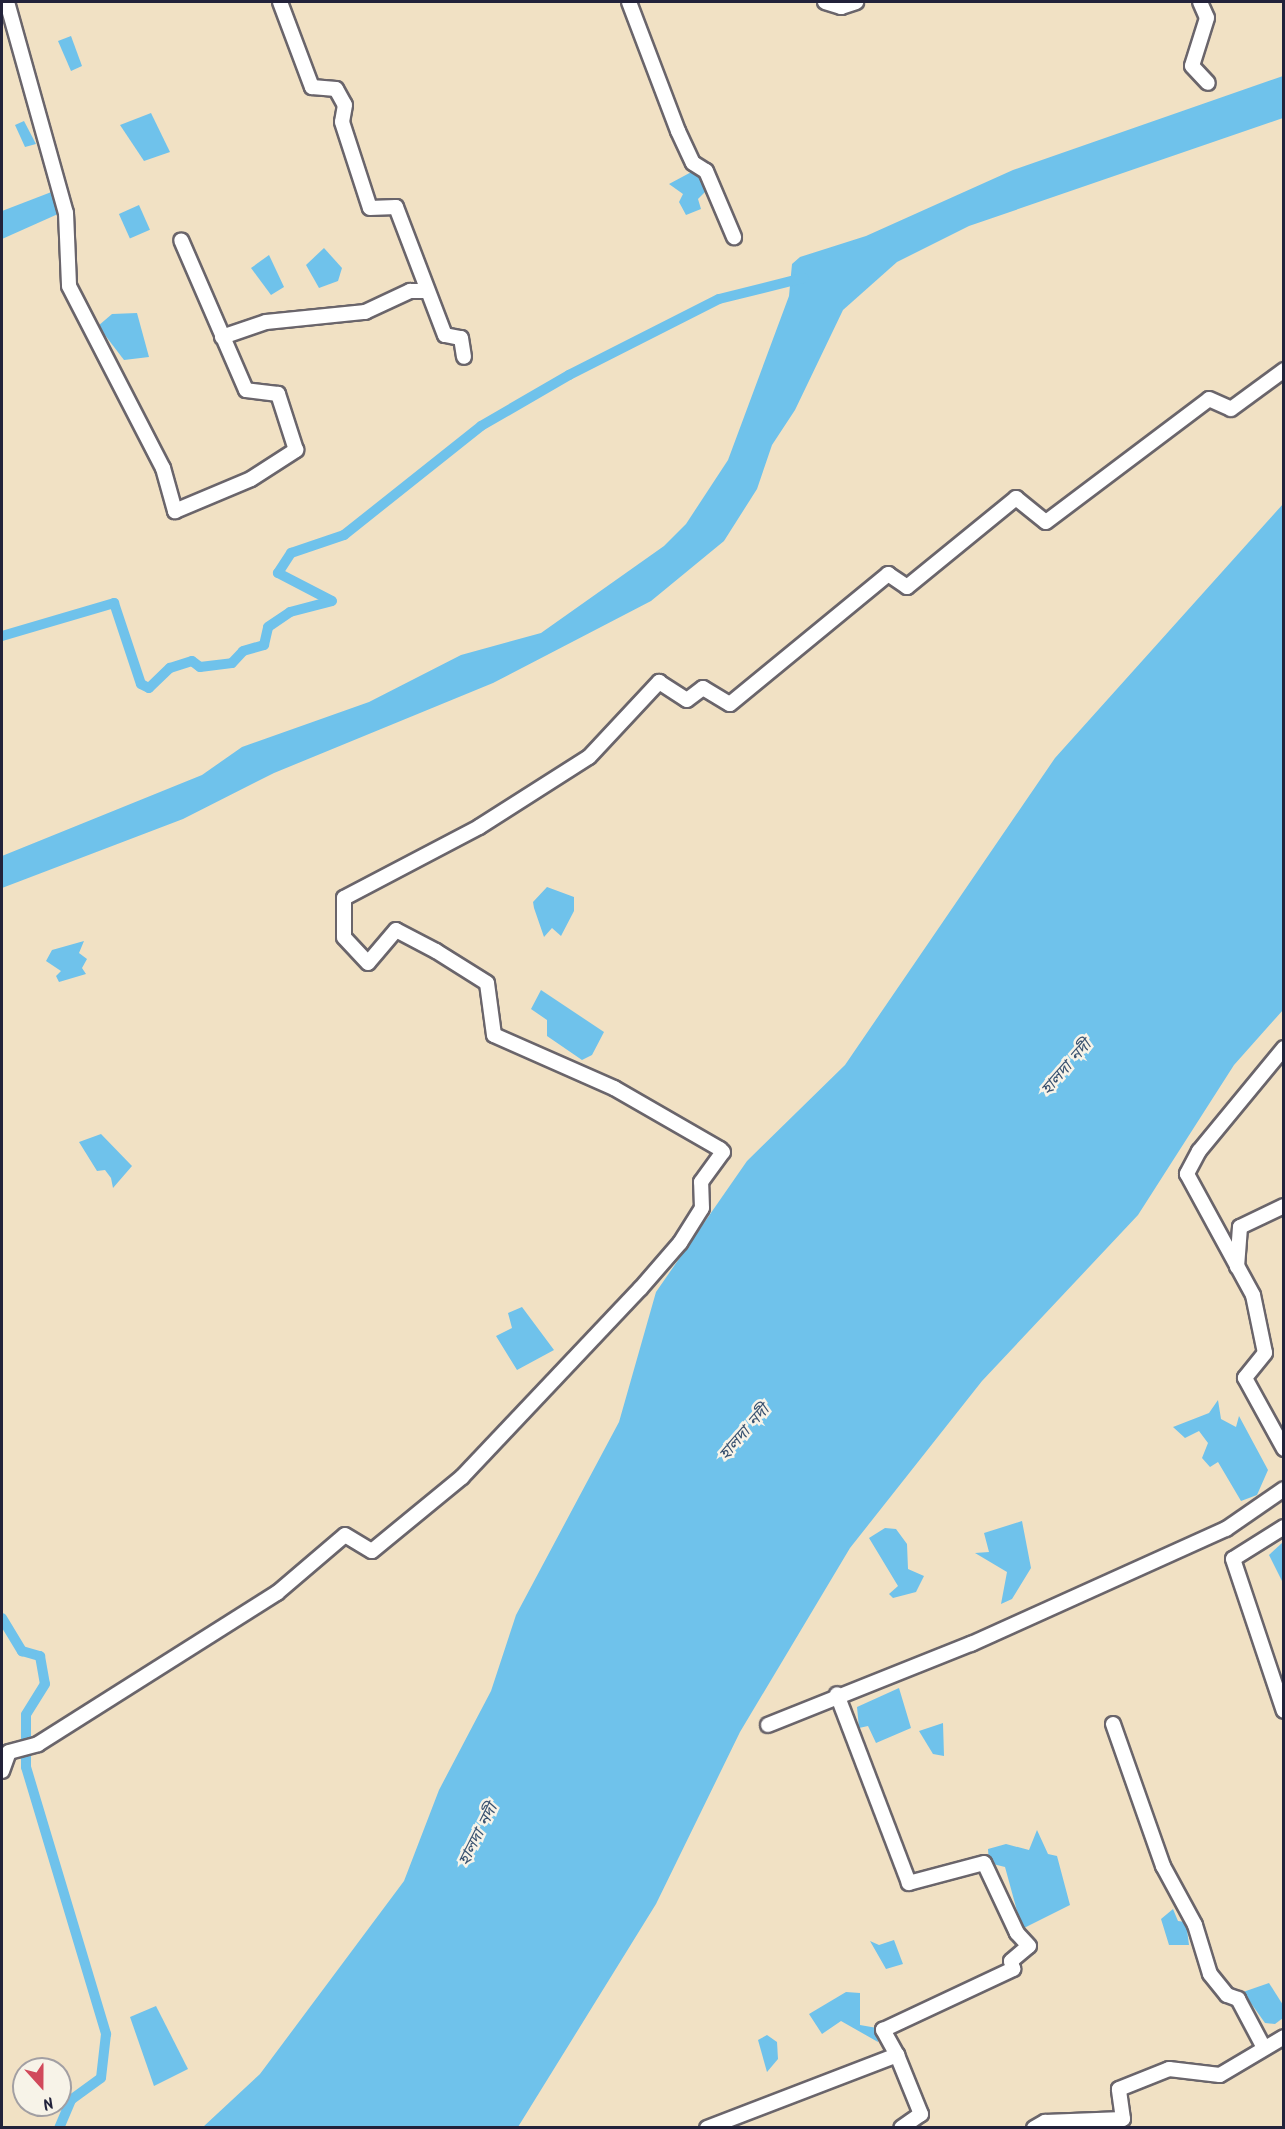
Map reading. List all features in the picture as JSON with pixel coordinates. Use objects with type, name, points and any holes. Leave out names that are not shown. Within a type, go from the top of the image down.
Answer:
[{"type":"street","points":[[6,2],[66,213],[69,286],[163,468],[175,511],[251,479],[296,453],[294,432],[278,394],[246,390],[181,240]]},
{"type":"street","points":[[280,2],[312,87],[336,88],[345,105],[342,122],[370,208],[396,207],[425,291],[444,335],[461,338],[464,357]]},
{"type":"street","points":[[629,2],[678,130],[693,163],[706,171],[734,237]]},
{"type":"street","points":[[825,2],[841,7],[856,2]]},
{"type":"street","points":[[1200,2],[1207,18],[1192,66],[1208,83]]},
{"type":"street","points":[[222,337],[266,322],[365,312],[410,291],[425,291]]},
{"type":"street","points":[[2,1771],[9,1752],[38,1744],[277,1593],[345,1535],[372,1551],[462,1477],[680,1243],[702,1208],[701,1182],[723,1152],[694,1130],[634,1098],[494,1035],[487,983],[436,951],[396,930],[368,963],[344,937],[344,898],[478,827],[589,757],[659,682],[687,700],[703,687],[730,704],[888,574],[906,587],[1016,498],[1046,522],[1209,399],[1231,409],[1284,370]]},
{"type":"street","points":[[1284,1048],[1199,1151],[1187,1174],[1253,1295],[1265,1353],[1245,1378],[1284,1449]]},
{"type":"street","points":[[1237,1267],[1240,1227],[1284,1206]]},
{"type":"street","points":[[768,1725],[837,1694],[971,1644],[1226,1529],[1284,1490]]},
{"type":"street","points":[[1284,1527],[1233,1559],[1284,1711]]},
{"type":"street","points":[[837,1694],[909,1883],[984,1863],[1017,1933],[1029,1947],[1011,1961],[1013,1970],[883,2030],[897,2055],[921,2114],[901,2127]]},
{"type":"street","points":[[1113,1724],[1162,1866],[1191,1915],[1210,1974],[1227,1995],[1238,1999],[1263,2046]]},
{"type":"street","points":[[1034,2127],[1045,2122],[1123,2119],[1119,2089],[1169,2068],[1220,2075],[1263,2046],[1284,2037]]},
{"type":"street","points":[[707,2127],[897,2055]]},
{"type":"water","points":[[71,36],[82,66],[71,71],[58,41]]},
{"type":"water","points":[[1283,76],[1283,118],[969,226],[897,262],[843,310],[795,410],[772,445],[757,489],[724,541],[651,601],[493,683],[274,773],[183,819],[2,888],[2,856],[202,775],[242,747],[369,702],[461,655],[541,633],[664,546],[686,524],[728,460],[789,296],[792,264],[800,257],[866,236],[1013,170]]},
{"type":"water","points":[[151,113],[170,152],[144,161],[120,125]]},
{"type":"water","points":[[24,121],[36,144],[25,147],[15,125]]},
{"type":"water","points":[[697,169],[706,191],[698,199],[701,209],[686,215],[679,202],[683,194],[669,184]]},
{"type":"water","points":[[54,191],[58,214],[2,239],[2,211]]},
{"type":"water","points":[[139,205],[150,230],[130,239],[119,214]]},
{"type":"water","points":[[324,248],[342,268],[338,281],[319,288],[306,265]]},
{"type":"water","points":[[269,255],[284,287],[271,295],[251,268]]},
{"type":"water","points":[[137,313],[149,357],[124,360],[98,326],[112,314]]},
{"type":"water","name":"হালদা নদী","points":[[1283,504],[1283,1010],[1234,1065],[1138,1215],[982,1381],[850,1548],[740,1732],[656,1904],[518,2127],[203,2127],[260,2074],[404,1881],[439,1790],[491,1691],[516,1615],[619,1422],[656,1292],[747,1161],[845,1065],[1055,758]]},
{"type":"water","points":[[547,887],[574,897],[574,911],[561,936],[552,928],[544,937],[534,908],[533,902]]},
{"type":"water","points":[[84,941],[79,953],[87,959],[82,968],[86,974],[59,982],[56,976],[61,971],[46,961],[52,950]]},
{"type":"water","points":[[541,990],[604,1032],[592,1055],[582,1060],[547,1036],[547,1020],[531,1009]]},
{"type":"water","points":[[101,1134],[132,1166],[113,1188],[111,1178],[105,1170],[97,1171],[79,1142]]},
{"type":"water","points":[[522,1307],[554,1350],[517,1370],[496,1336],[512,1328],[508,1313]]},
{"type":"water","points":[[1218,1400],[1221,1419],[1236,1427],[1239,1416],[1268,1470],[1257,1495],[1241,1501],[1218,1462],[1210,1467],[1202,1458],[1208,1443],[1199,1431],[1185,1438],[1173,1427],[1209,1413]]},
{"type":"water","points":[[1022,1521],[1031,1568],[1012,1599],[1001,1604],[1007,1572],[975,1553],[989,1552],[984,1533]]},
{"type":"water","points":[[885,1528],[896,1529],[907,1544],[908,1569],[924,1576],[916,1592],[893,1598],[889,1594],[898,1586],[869,1538]]},
{"type":"water","points":[[1283,1542],[1283,1583],[1269,1555]]},
{"type":"water","points":[[899,1688],[911,1728],[876,1743],[868,1726],[859,1728],[857,1707]]},
{"type":"water","points":[[943,1723],[944,1756],[933,1754],[919,1731]]},
{"type":"water","points":[[1037,1830],[1048,1854],[1057,1856],[1070,1905],[1022,1929],[1005,1867],[989,1863],[988,1849],[1006,1844],[1029,1850]]},
{"type":"water","points":[[1173,1909],[1178,1921],[1186,1922],[1189,1945],[1169,1945],[1161,1919]]},
{"type":"water","points":[[894,1940],[903,1964],[886,1969],[870,1941],[879,1945]]},
{"type":"water","points":[[1269,1983],[1283,2005],[1283,2018],[1275,2024],[1265,2023],[1243,1992]]},
{"type":"water","points":[[846,1992],[860,1993],[860,2025],[877,2028],[878,2042],[841,2021],[822,2034],[809,2014]]},
{"type":"water","points":[[156,2006],[188,2069],[154,2086],[130,2017]]},
{"type":"water","points":[[767,2035],[777,2042],[778,2059],[767,2072],[758,2040]]},
{"type":"waterway","points":[[2,636],[114,603],[141,684],[149,688],[170,668],[192,661],[200,667],[232,663],[243,651],[264,645],[268,627],[290,612],[332,601],[278,573],[291,553],[344,535],[481,426],[569,375],[719,299],[803,278]]},
{"type":"waterway","points":[[2,1618],[22,1651],[40,1656],[45,1684],[26,1715],[26,1767],[106,2034],[101,2078],[71,2100],[59,2128]]}]
